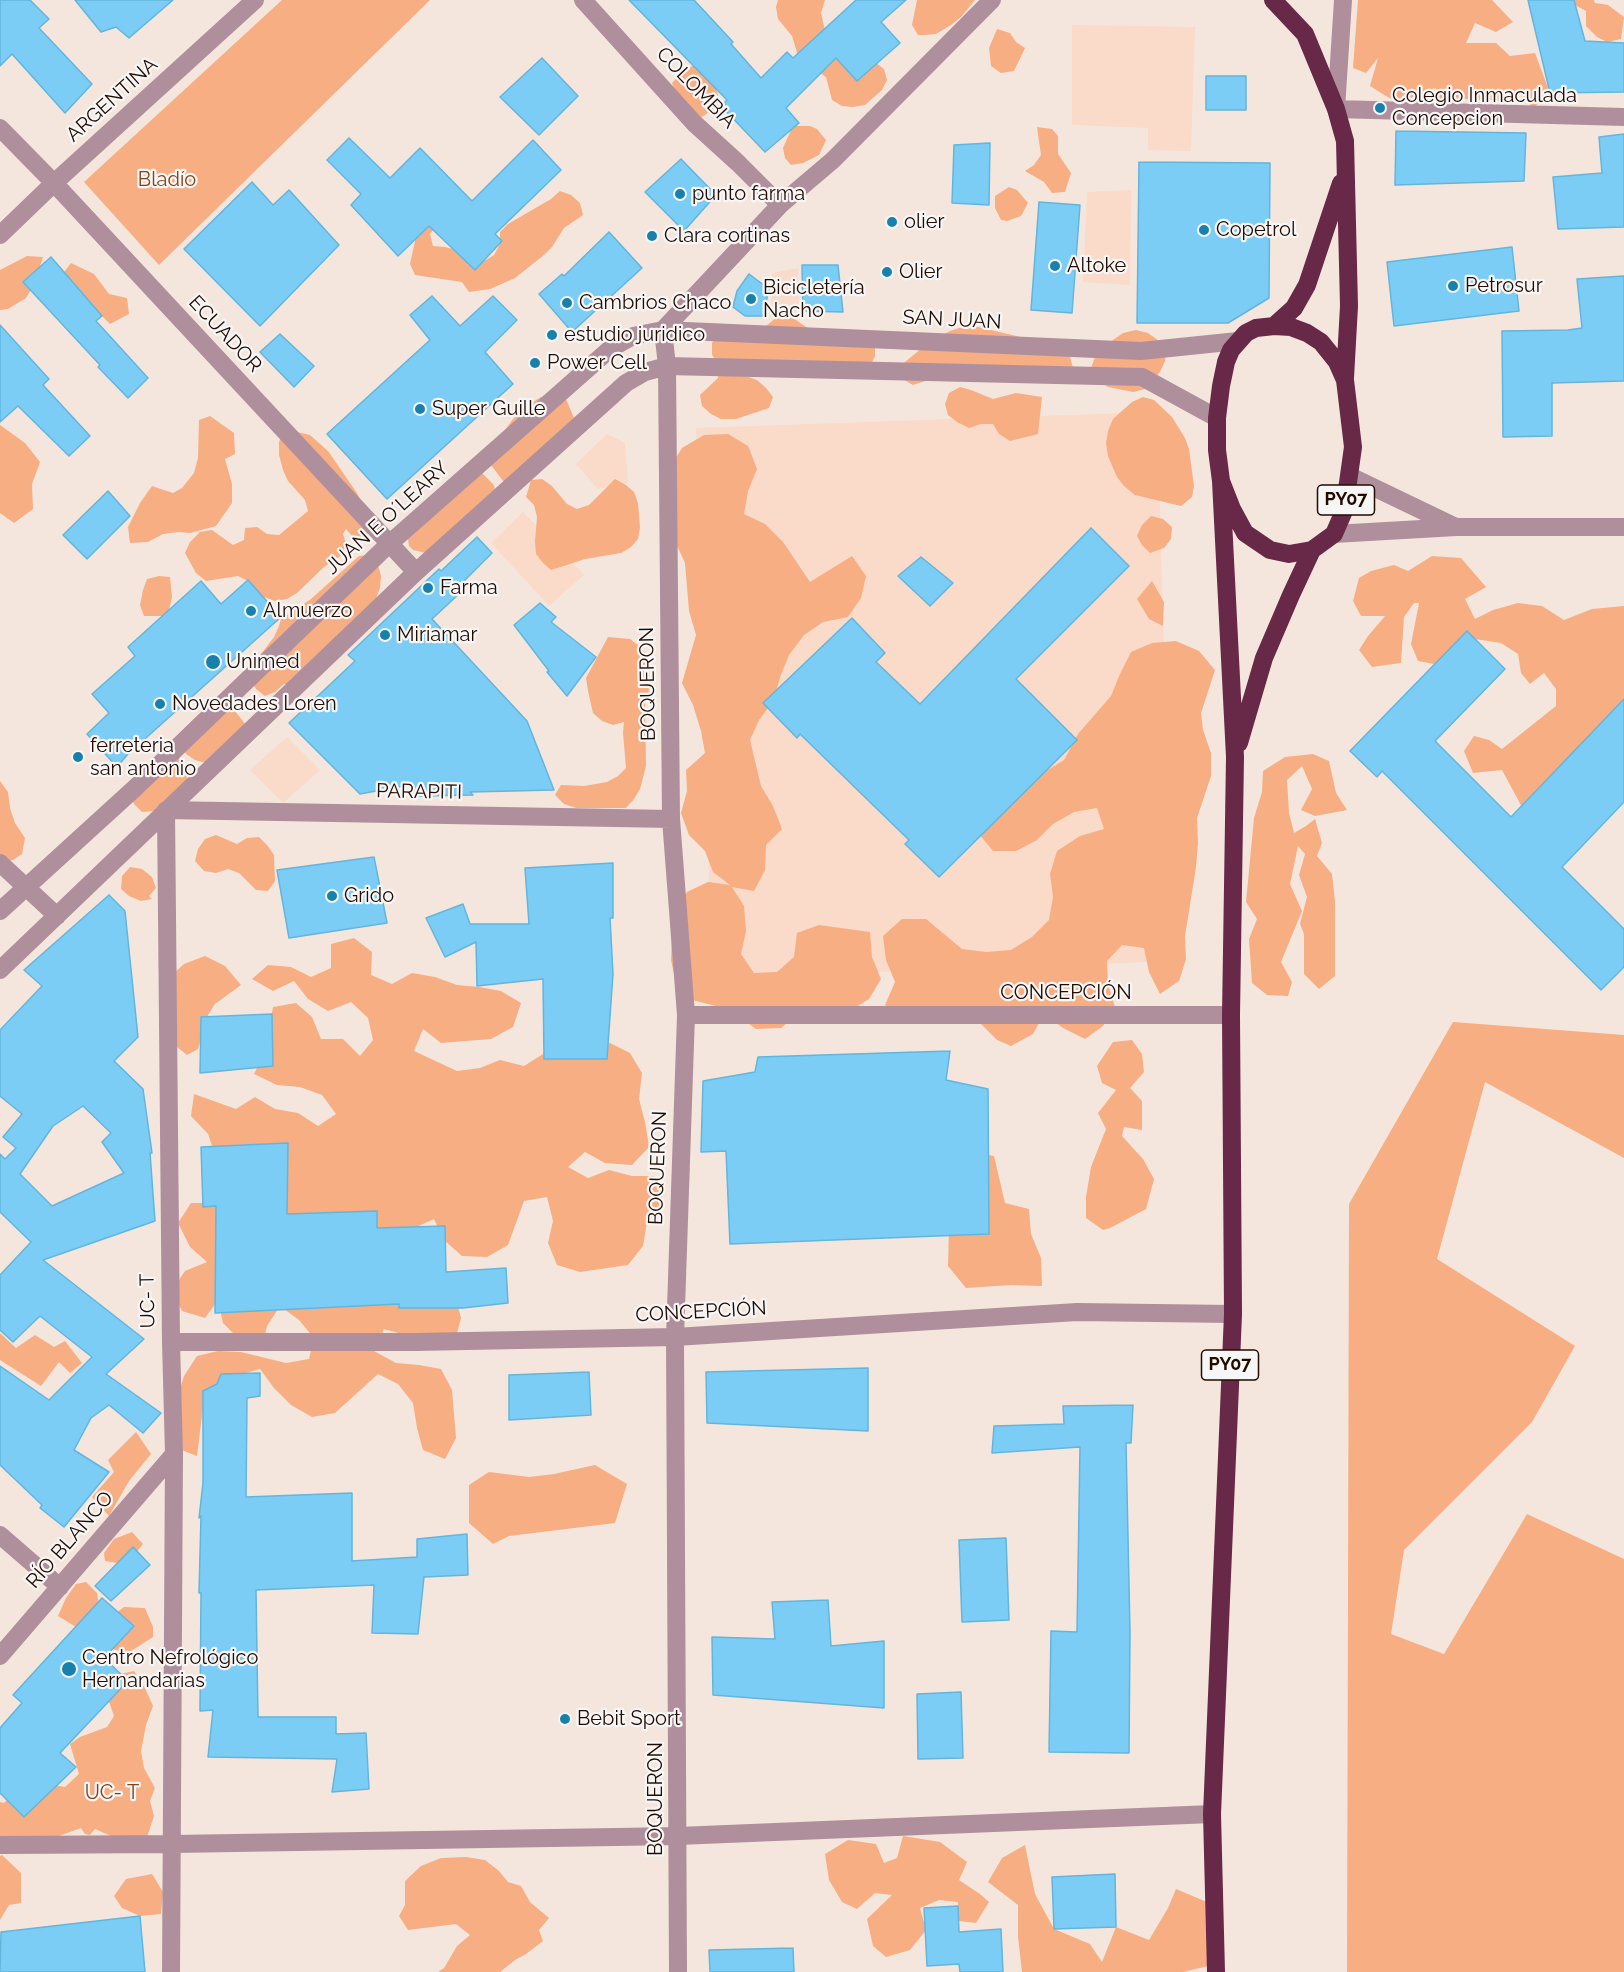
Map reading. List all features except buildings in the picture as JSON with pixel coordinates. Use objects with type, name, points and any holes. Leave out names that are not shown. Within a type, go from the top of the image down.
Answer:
[{"type":"highway","name":"PY07","points":[[1221,481],[1245,533],[1270,550],[1289,554],[1312,550],[1334,534],[1344,512],[1350,476],[1353,447],[1345,380],[1349,306],[1345,141],[1336,109],[1305,34],[1274,0]]},
{"type":"highway","name":"PY07","points":[[1274,326],[1294,308],[1307,285],[1346,170]]},
{"type":"highway","name":"PY07","points":[[1216,1972],[1212,1814],[1233,1314],[1232,1015],[1235,757],[1217,418],[1226,362],[1238,341],[1246,333],[1256,328],[1291,327],[1307,333],[1320,342],[1337,362],[1345,380]]},
{"type":"highway","name":"PY07","points":[[1235,757],[1264,658],[1312,550]]},
{"type":"street","name":"ARGENTINA","points":[[0,235],[255,0]]},
{"type":"street","name":"COLOMBIA","points":[[583,0],[694,123],[780,205]]},
{"type":"street","points":[[663,330],[780,205],[833,160],[992,0]]},
{"type":"street","points":[[1343,0],[1336,109],[1624,117]]},
{"type":"street","name":"ECUADOR","points":[[0,128],[54,183],[416,572]]},
{"type":"street","name":"JUAN E O´LEARY","points":[[0,911],[135,788],[389,544],[610,349],[633,336],[663,330]]},
{"type":"street","name":"SAN JUAN","points":[[663,330],[1141,351],[1238,341]]},
{"type":"street","name":"BOQUERON","points":[[663,330],[667,366],[671,819],[686,1015],[675,1337],[678,1972]]},
{"type":"street","points":[[0,970],[416,572],[626,383],[645,372],[667,366],[1142,377],[1217,418]]},
{"type":"street","points":[[1350,476],[1456,527]]},
{"type":"street","points":[[1334,534],[1456,527],[1624,527]]},
{"type":"street","name":"PARAPITI","points":[[166,810],[671,819]]},
{"type":"street","name":"UC- T","points":[[166,810],[174,1454],[171,1972]]},
{"type":"street","points":[[0,863],[57,916]]},
{"type":"street","name":"CONCEPCIÓN","points":[[686,1015],[1232,1015]]},
{"type":"street","name":"CONCEPCIÓN","points":[[171,1342],[416,1342],[675,1337],[1077,1312],[1233,1314]]},
{"type":"street","name":"RÍO BLANCO","points":[[0,1656],[174,1454]]},
{"type":"street","points":[[0,1535],[60,1587]]},
{"type":"street","points":[[0,1845],[678,1836],[1212,1814]]},
{"type":"shaded area","points":[[1072,25],[1195,27],[1191,151],[1148,150],[1148,128],[1072,125]]},
{"type":"shaded area","points":[[1131,190],[1130,285],[1083,282],[1087,192]]},
{"type":"shaded area","points":[[798,268],[799,311],[772,311],[772,273]]},
{"type":"shaded area","points":[[1157,412],[1173,961],[712,978],[696,428]]},
{"type":"shaded area","points":[[607,434],[625,443],[628,483],[598,489],[576,464]]},
{"type":"shaded area","points":[[523,512],[584,575],[549,606],[491,543]]},
{"type":"shaded area","points":[[287,737],[320,770],[283,803],[250,770]]},
{"type":"green space","name":"Bladío","points":[[282,0],[430,0],[159,265],[84,182]]},
{"type":"green space","points":[[778,0],[825,0],[821,13],[829,48],[875,62],[884,69],[887,80],[882,90],[865,105],[842,106],[832,100],[826,77],[799,59],[792,36],[778,19],[776,7]]},
{"type":"green space","points":[[917,0],[975,0],[951,25],[936,34],[918,35],[912,25]]},
{"type":"green space","points":[[1358,0],[1492,0],[1513,22],[1496,32],[1475,23],[1466,43],[1496,43],[1510,56],[1535,53],[1550,93],[1533,108],[1518,91],[1508,101],[1464,99],[1441,112],[1436,88],[1420,92],[1402,104],[1370,86],[1378,58],[1366,73],[1353,68]]},
{"type":"green space","points":[[1575,0],[1594,0],[1595,3],[1608,5],[1624,17],[1621,39],[1607,42],[1597,37],[1586,26],[1586,11],[1575,5]]},
{"type":"green space","points":[[997,29],[1010,33],[1016,42],[1025,48],[1014,71],[1001,73],[991,66],[989,48]]},
{"type":"green space","points":[[692,66],[703,66],[715,85],[718,95],[718,105],[702,117],[695,118],[677,96],[672,83],[682,72]]},
{"type":"green space","points":[[795,126],[810,126],[817,129],[826,140],[819,155],[803,163],[791,165],[785,158],[783,148]]},
{"type":"green space","points":[[1037,127],[1052,129],[1058,136],[1058,154],[1071,173],[1065,192],[1052,193],[1044,182],[1025,171],[1034,165],[1041,155]]},
{"type":"green space","points":[[1009,187],[1017,190],[1028,203],[1021,216],[1007,221],[1001,220],[995,208],[995,196]]},
{"type":"green space","points":[[560,191],[571,195],[580,203],[583,215],[564,228],[552,247],[515,278],[490,289],[469,292],[462,282],[415,275],[410,264],[415,241],[404,236],[403,214],[436,226],[430,234],[433,246],[457,250],[473,268],[494,255],[500,244],[500,232],[508,224],[551,199]]},
{"type":"green space","points":[[27,256],[43,257],[35,282],[26,298],[8,309],[0,310],[0,270]]},
{"type":"green space","points":[[71,263],[94,274],[109,294],[127,298],[129,314],[110,324],[102,316],[92,312],[84,294],[68,288],[64,272]]},
{"type":"green space","points":[[789,315],[809,329],[875,344],[875,356],[870,367],[746,376],[757,380],[773,397],[769,408],[736,419],[721,419],[711,414],[702,406],[700,395],[718,378],[719,364],[712,355],[712,343],[719,333],[766,326],[777,317]]},
{"type":"green space","points":[[974,326],[1025,338],[1070,357],[1073,368],[951,373],[913,385],[901,378],[899,367],[928,343],[950,331]]},
{"type":"green space","points":[[1136,330],[1148,333],[1166,350],[1165,361],[1160,372],[1145,389],[1133,392],[1108,387],[1097,379],[1091,368],[1095,357],[1123,333]]},
{"type":"green space","points":[[960,387],[993,399],[1016,393],[1042,397],[1038,434],[1010,441],[999,434],[993,424],[981,424],[969,428],[957,422],[948,415],[945,404],[949,393]]},
{"type":"green space","points":[[556,394],[566,399],[574,418],[508,484],[503,481],[488,461],[513,419],[528,405],[541,397],[546,397],[543,395]]},
{"type":"green space","points":[[1143,397],[1154,400],[1172,417],[1189,449],[1194,486],[1192,497],[1181,506],[1135,495],[1117,477],[1108,456],[1106,443],[1113,419],[1132,402]]},
{"type":"green space","points":[[210,416],[234,433],[235,454],[225,459],[232,484],[232,503],[216,526],[190,533],[163,534],[148,542],[130,543],[128,527],[152,486],[173,493],[182,488],[194,473],[198,458],[199,420]]},
{"type":"green space","points":[[0,425],[25,443],[40,462],[32,484],[33,509],[14,523],[0,513]]},
{"type":"green space","points":[[284,429],[310,435],[328,451],[357,493],[373,526],[366,536],[354,538],[346,529],[343,534],[346,544],[342,555],[324,567],[297,593],[287,599],[275,601],[264,597],[248,581],[238,576],[206,581],[196,573],[185,553],[190,542],[200,532],[212,530],[233,545],[244,540],[245,528],[257,527],[267,534],[279,535],[308,511],[305,500],[288,481],[283,470],[279,455],[279,442]]},
{"type":"green space","points":[[728,434],[748,446],[757,469],[748,491],[744,514],[765,524],[783,542],[810,582],[852,556],[866,576],[861,598],[848,617],[823,622],[804,635],[789,655],[774,700],[759,720],[750,740],[761,786],[773,806],[782,829],[766,845],[765,870],[754,891],[732,887],[744,906],[746,931],[741,954],[754,973],[777,972],[794,957],[797,933],[819,925],[870,932],[872,957],[881,979],[869,999],[848,1012],[799,1013],[781,1028],[756,1029],[737,1015],[716,1006],[692,1000],[676,984],[671,960],[675,912],[687,892],[708,882],[730,885],[713,872],[705,851],[689,835],[681,813],[687,791],[686,770],[705,753],[693,705],[682,683],[696,635],[689,611],[685,563],[674,539],[668,471],[682,448],[704,435]]},
{"type":"green space","points":[[481,472],[494,485],[495,491],[426,553],[413,550],[409,546],[408,539]]},
{"type":"green space","points":[[542,479],[552,486],[567,504],[577,509],[589,505],[615,479],[626,485],[634,492],[638,503],[640,527],[638,539],[621,553],[585,559],[551,570],[536,554],[537,517],[534,505],[526,497],[531,480]]},
{"type":"green space","points":[[1151,516],[1163,519],[1172,527],[1171,539],[1164,548],[1150,553],[1137,536],[1142,525]]},
{"type":"green space","points":[[371,555],[378,565],[381,576],[380,588],[375,601],[296,684],[284,684],[275,692],[265,696],[256,689],[250,679],[251,667],[274,637],[281,619],[311,599],[359,556]]},
{"type":"green space","points":[[1432,556],[1461,558],[1486,587],[1465,599],[1475,619],[1493,610],[1518,603],[1542,606],[1564,620],[1592,609],[1624,606],[1624,705],[1523,809],[1502,770],[1473,773],[1464,751],[1474,736],[1489,740],[1502,749],[1556,706],[1556,689],[1544,673],[1530,684],[1521,673],[1518,654],[1501,643],[1475,639],[1434,664],[1418,661],[1411,644],[1419,603],[1414,603],[1404,617],[1401,663],[1372,667],[1359,650],[1385,616],[1361,616],[1353,601],[1359,578],[1371,571],[1394,565],[1408,571]]},
{"type":"green space","points":[[159,576],[170,577],[172,597],[169,610],[162,616],[144,616],[140,605],[147,579]]},
{"type":"green space","points":[[1152,581],[1164,602],[1163,626],[1149,619],[1137,599]]},
{"type":"green space","points":[[608,637],[630,639],[647,655],[650,678],[645,703],[646,766],[640,789],[626,808],[576,808],[564,804],[555,795],[561,785],[584,786],[607,782],[626,768],[624,722],[613,725],[602,721],[593,713],[586,678]]},
{"type":"green space","points":[[1176,641],[1199,651],[1215,670],[1201,713],[1203,730],[1211,753],[1211,776],[1197,818],[1198,843],[1185,936],[1186,959],[1179,981],[1160,994],[1149,972],[1144,948],[1122,945],[1107,961],[1108,984],[1115,1007],[1103,1026],[1085,1039],[1063,1028],[1044,1014],[1033,1034],[1011,1046],[997,1040],[980,1023],[899,1023],[885,1005],[895,982],[886,960],[883,936],[902,919],[926,919],[962,949],[986,952],[1011,950],[1032,937],[1049,920],[1053,897],[1050,874],[1057,851],[1080,836],[1104,829],[1097,808],[1074,812],[1053,824],[1037,840],[1016,851],[993,851],[979,834],[1043,773],[1064,760],[1078,734],[1111,696],[1131,652],[1152,643]]},
{"type":"green space","points":[[226,704],[235,711],[250,730],[206,763],[186,754],[180,744],[181,732],[199,714]]},
{"type":"green space","points":[[173,754],[183,760],[188,783],[155,811],[142,812],[134,804],[129,792]]},
{"type":"green space","points":[[1313,754],[1329,761],[1336,793],[1347,810],[1315,816],[1301,810],[1312,789],[1302,766],[1287,780],[1289,813],[1294,833],[1315,819],[1322,843],[1317,856],[1332,874],[1335,901],[1335,976],[1319,989],[1304,974],[1304,934],[1300,924],[1307,897],[1299,875],[1305,854],[1298,846],[1290,884],[1302,911],[1281,962],[1292,982],[1288,996],[1267,995],[1252,983],[1249,939],[1257,919],[1246,902],[1254,818],[1262,792],[1263,771],[1285,757]]},
{"type":"green space","points":[[0,781],[8,792],[15,823],[25,838],[22,854],[13,860],[0,863]]},
{"type":"green space","points":[[216,835],[237,844],[247,838],[259,837],[267,845],[274,855],[275,881],[268,891],[256,890],[239,873],[228,869],[216,873],[204,871],[195,861],[198,849],[205,839]]},
{"type":"green space","points":[[130,867],[142,869],[152,877],[156,888],[149,896],[152,899],[141,901],[129,896],[121,889],[122,876]]},
{"type":"green space","points":[[354,938],[372,952],[371,975],[392,984],[412,973],[435,977],[457,985],[501,991],[521,1003],[513,1027],[491,1039],[441,1043],[423,1029],[414,1051],[457,1071],[480,1068],[500,1060],[524,1066],[543,1054],[610,1043],[630,1053],[642,1073],[639,1099],[649,1147],[632,1165],[605,1163],[585,1152],[568,1167],[588,1178],[609,1170],[632,1176],[654,1176],[659,1183],[664,1206],[647,1222],[643,1246],[628,1265],[580,1272],[557,1265],[548,1243],[553,1221],[547,1197],[524,1201],[508,1245],[487,1257],[462,1256],[444,1240],[434,1219],[412,1229],[365,1227],[455,1296],[461,1318],[455,1341],[406,1335],[384,1329],[374,1351],[396,1363],[441,1369],[452,1390],[456,1438],[445,1459],[423,1450],[413,1403],[398,1384],[378,1374],[335,1413],[312,1417],[291,1405],[260,1369],[235,1376],[203,1408],[197,1456],[174,1447],[177,1399],[184,1376],[197,1356],[218,1351],[241,1352],[286,1363],[309,1359],[314,1338],[299,1320],[280,1306],[267,1326],[261,1350],[240,1340],[223,1323],[218,1300],[205,1318],[182,1311],[172,1290],[185,1271],[207,1262],[190,1247],[178,1223],[191,1203],[213,1203],[216,1157],[208,1134],[191,1116],[194,1094],[236,1109],[255,1097],[275,1109],[298,1113],[318,1126],[336,1114],[322,1095],[300,1087],[277,1085],[254,1074],[265,1052],[273,1007],[296,1003],[312,1017],[321,1039],[343,1039],[360,1056],[373,1040],[368,1018],[351,1002],[328,1011],[308,999],[294,981],[273,991],[252,979],[268,965],[291,967],[311,977],[331,968],[331,944]]},
{"type":"green space","points":[[205,956],[225,966],[241,985],[215,1004],[208,1015],[198,1049],[187,1055],[177,1047],[173,974],[184,964]]},
{"type":"green space","points":[[1453,1022],[1624,1035],[1624,1158],[1485,1082],[1437,1259],[1575,1346],[1532,1422],[1404,1550],[1391,1634],[1444,1654],[1527,1514],[1624,1559],[1624,1972],[1347,1972],[1349,1204]]},
{"type":"green space","points":[[1132,1040],[1142,1054],[1144,1072],[1130,1088],[1142,1101],[1142,1130],[1124,1127],[1122,1136],[1143,1159],[1154,1179],[1146,1209],[1103,1230],[1086,1218],[1086,1197],[1091,1167],[1106,1129],[1098,1113],[1116,1090],[1102,1083],[1097,1066],[1113,1042]]},
{"type":"green space","points":[[972,1152],[994,1156],[1005,1203],[1029,1209],[1031,1234],[1041,1258],[1042,1286],[1011,1285],[966,1288],[948,1266],[949,1229]]},
{"type":"green space","points":[[0,1333],[16,1348],[35,1335],[54,1347],[65,1341],[82,1363],[70,1373],[59,1362],[41,1386],[0,1360]]},
{"type":"green space","points":[[136,1432],[151,1454],[129,1481],[109,1516],[92,1497],[114,1472],[108,1460]]},
{"type":"green space","points":[[595,1465],[627,1484],[615,1523],[509,1536],[493,1544],[469,1523],[469,1485],[489,1472],[529,1477]]},
{"type":"green space","points":[[132,1532],[143,1544],[132,1558],[123,1564],[105,1561],[104,1553],[114,1539]]},
{"type":"green space","points":[[86,1582],[97,1593],[101,1618],[76,1627],[58,1616],[66,1598],[76,1584]]},
{"type":"green space","points":[[124,1607],[145,1608],[153,1627],[153,1637],[128,1653],[108,1648],[108,1619]]},
{"type":"green space","name":"UC- T","points":[[134,1671],[153,1706],[146,1725],[141,1751],[144,1768],[155,1788],[150,1801],[154,1816],[147,1837],[127,1843],[95,1829],[90,1835],[85,1834],[81,1828],[45,1841],[0,1840],[0,1802],[4,1803],[18,1787],[47,1784],[65,1787],[79,1774],[70,1744],[80,1737],[107,1727],[114,1716],[106,1693],[116,1675]]},
{"type":"green space","points":[[903,1836],[940,1842],[967,1862],[959,1880],[989,1902],[976,1923],[959,1921],[958,1902],[939,1900],[920,1908],[926,1930],[910,1950],[886,1957],[873,1946],[867,1919],[892,1895],[875,1893],[857,1909],[842,1902],[829,1880],[825,1854],[848,1840],[876,1844],[884,1863],[897,1858]]},
{"type":"green space","points":[[1025,1845],[1035,1894],[1054,1929],[1090,1944],[1102,1962],[1116,1927],[1149,1940],[1168,1908],[1176,1889],[1214,1905],[1208,1966],[1183,1972],[1022,1972],[1018,1937],[1018,1905],[988,1882],[1002,1858]]},
{"type":"green space","points":[[2,1855],[21,1873],[21,1903],[9,1905],[0,1920],[0,1856]]},
{"type":"green space","points":[[466,1857],[485,1860],[508,1882],[521,1886],[530,1902],[549,1918],[539,1930],[543,1941],[500,1972],[438,1972],[444,1968],[457,1946],[470,1935],[456,1924],[408,1930],[399,1916],[405,1905],[405,1881],[421,1866],[441,1858]]},
{"type":"green space","points":[[152,1874],[163,1892],[161,1914],[140,1916],[122,1908],[114,1896],[126,1879]]},
{"type":"place","name":"Colegio Inmaculada Concepcion","points":[[1380,108]]},
{"type":"place","name":"punto farma","points":[[680,194]]},
{"type":"place","name":"olier","points":[[892,222]]},
{"type":"place","name":"Copetrol","points":[[1204,230]]},
{"type":"place","name":"Clara cortinas","points":[[652,236]]},
{"type":"place","name":"Altoke","points":[[1055,266]]},
{"type":"place","name":"Olier","points":[[887,272]]},
{"type":"place","name":"Petrosur","points":[[1453,286]]},
{"type":"place","name":"Bicicletería Nacho","points":[[751,299]]},
{"type":"place","name":"Cambrios Chaco","points":[[567,303]]},
{"type":"place","name":"estudio juridico","points":[[552,335]]},
{"type":"place","name":"Power Cell","points":[[535,363]]},
{"type":"place","name":"Super Guille","points":[[420,409]]},
{"type":"place","name":"Farma","points":[[428,588]]},
{"type":"place","name":"Almuerzo","points":[[251,611]]},
{"type":"place","name":"Miriamar","points":[[385,635]]},
{"type":"place","name":"Unimed","points":[[213,662]]},
{"type":"place","name":"Novedades Loren","points":[[160,704]]},
{"type":"place","name":"ferreteria san antonio","points":[[78,757]]},
{"type":"place","name":"Grido","points":[[332,896]]},
{"type":"place","name":"Centro Nefrológico Hernandarias","points":[[69,1669]]},
{"type":"place","name":"Bebit Sport","points":[[565,1719]]}]
